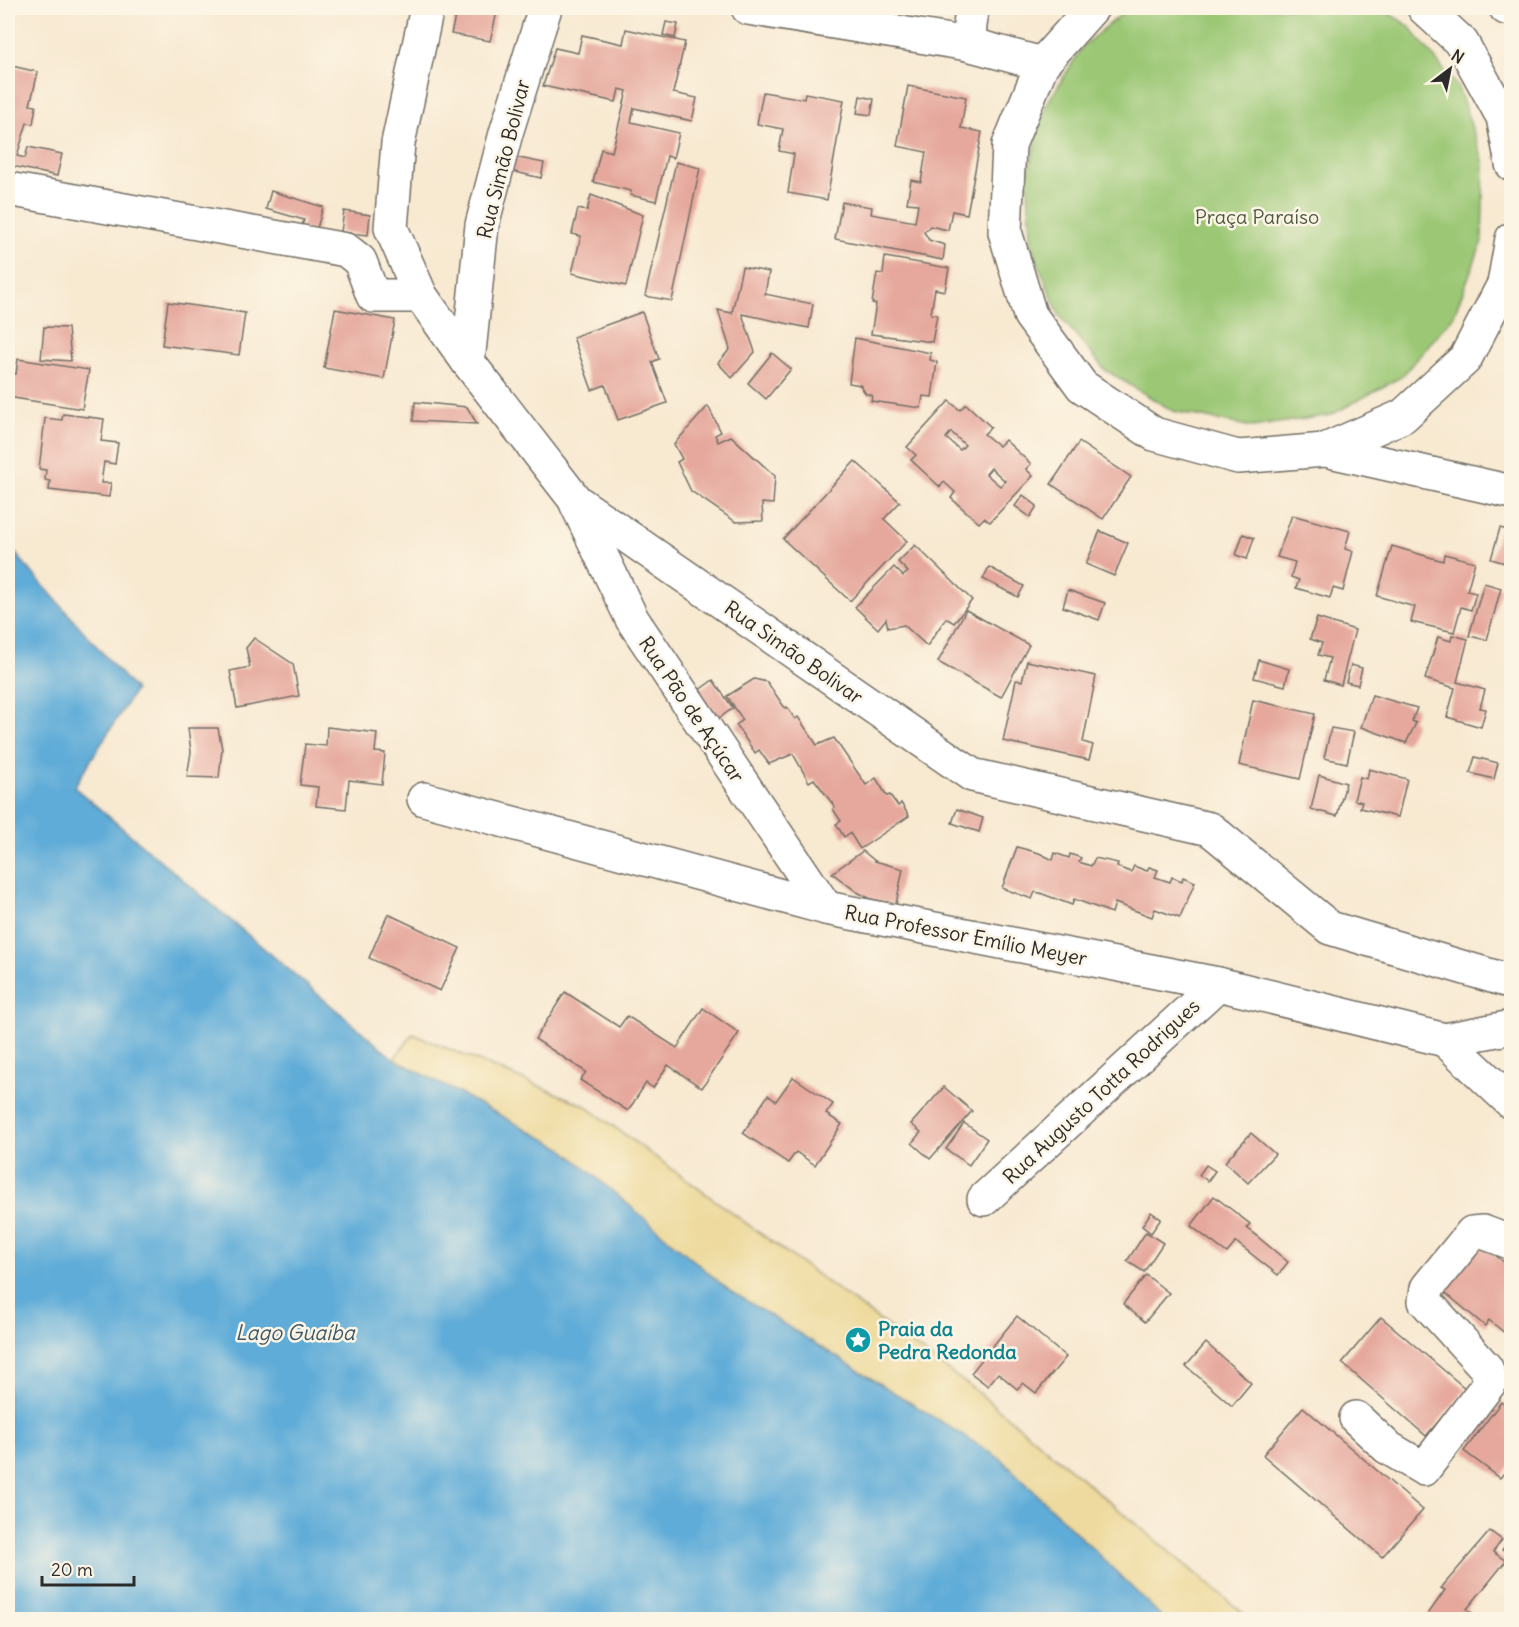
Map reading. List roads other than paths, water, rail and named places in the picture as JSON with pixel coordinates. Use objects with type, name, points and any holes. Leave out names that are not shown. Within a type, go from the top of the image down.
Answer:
[{"type":"street","points":[[427,8],[398,143],[391,228],[421,296],[468,362]]},
{"type":"street","name":"Rua Simão Bolivar","points":[[545,8],[506,133],[482,225],[468,362],[576,501],[972,775],[1210,829],[1330,928],[1512,982]]},
{"type":"street","points":[[748,8],[969,44],[1041,64]]},
{"type":"street","points":[[969,44],[972,8]]},
{"type":"street","points":[[1092,8],[1041,64],[1009,145],[1005,232],[1030,315],[1082,386],[1154,434],[1238,457],[1325,450],[1512,492]]},
{"type":"street","points":[[1424,8],[1462,43],[1503,117],[1512,164]]},
{"type":"street","points":[[1506,8],[1512,9]]},
{"type":"street","points":[[8,189],[346,250],[360,261],[373,296],[421,296]]},
{"type":"street","points":[[1325,450],[1402,416],[1465,358],[1504,284],[1512,239]]},
{"type":"street","name":"Rua Pão de Açúcar","points":[[576,501],[632,619],[826,908]]},
{"type":"street","name":"Rua Professor Emílio Meyer","points":[[424,800],[826,908],[1218,984],[1445,1040],[1512,1027]]},
{"type":"street","name":"Rua Augusto Totta Rodrigues","points":[[984,1199],[1218,984]]},
{"type":"street","points":[[1445,1040],[1512,1103]]},
{"type":"street","points":[[1356,1418],[1387,1447],[1424,1469],[1491,1381],[1485,1368],[1425,1301],[1427,1288],[1472,1233],[1484,1232],[1512,1243]]},
{"type":"water","name":"Lago Guaíba","points":[[8,545],[135,690],[74,787],[394,1059],[562,1148],[726,1288],[1001,1459],[1164,1619],[8,1619]]},
{"type":"place","name":"Praia da Pedra Redonda","points":[[858,1340]]},
{"type":"park label","name":"Praça Paraíso","points":[[1257,216]]}]
